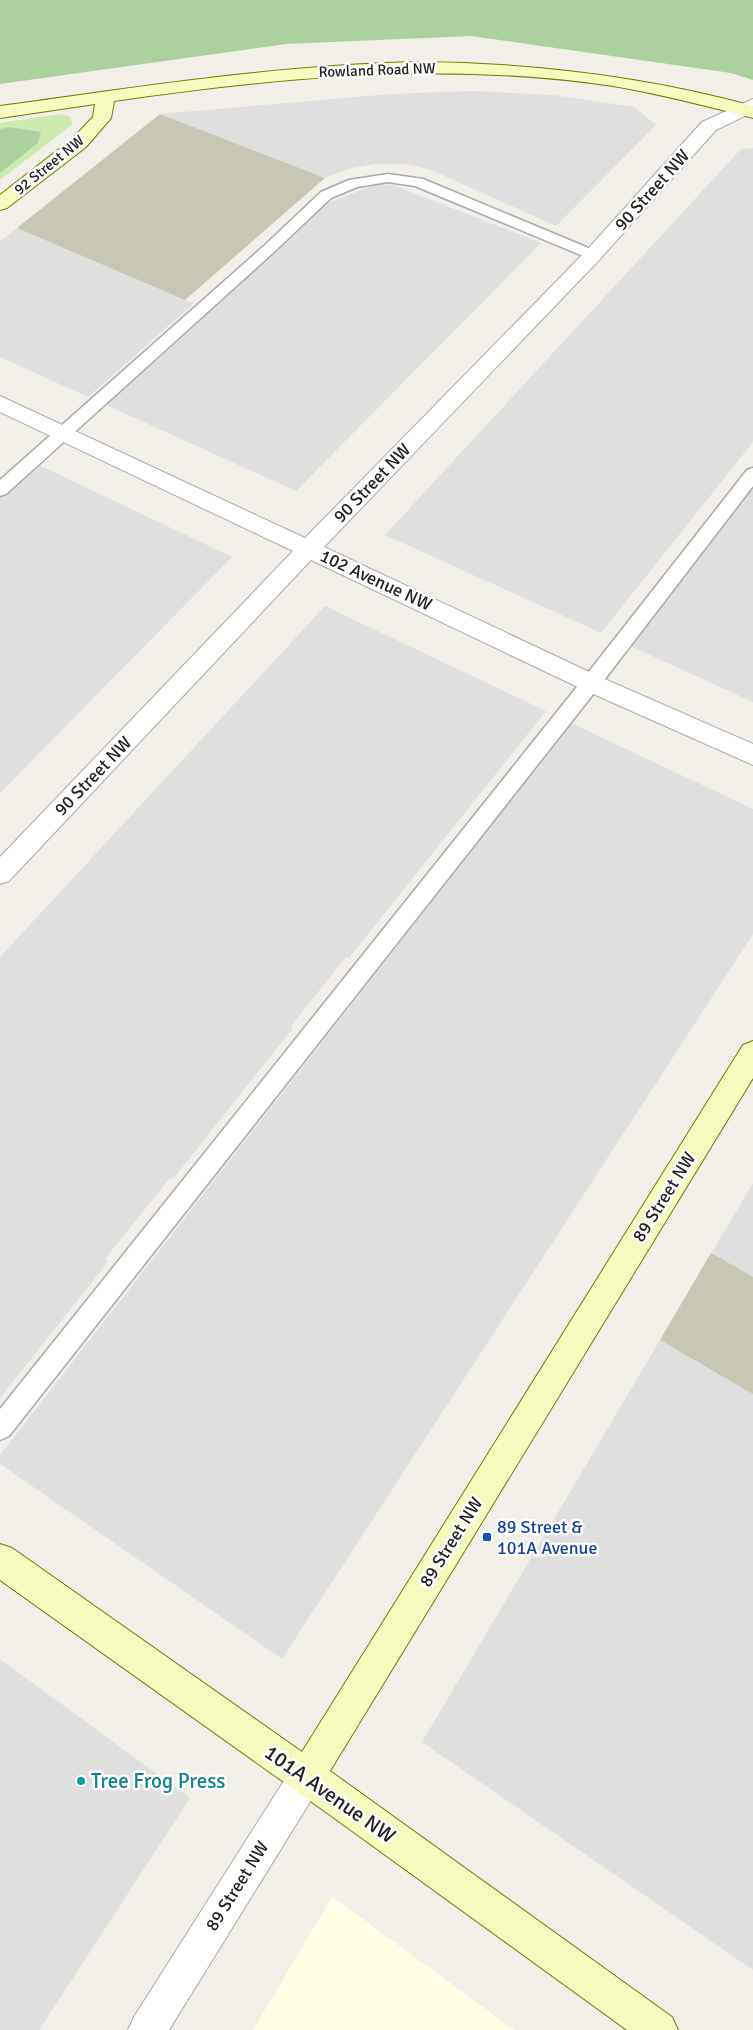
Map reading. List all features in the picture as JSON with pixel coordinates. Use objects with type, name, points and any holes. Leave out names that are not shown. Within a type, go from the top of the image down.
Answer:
[{"type":"street","name":"Rowland Road NW","points":[[0,112],[290,73],[373,68],[476,68],[548,74],[657,87],[750,109]]},
{"type":"street","name":"92 Street NW","points":[[0,204],[79,143],[102,118],[106,97]]},
{"type":"street","name":"90 Street NW","points":[[0,874],[308,549],[593,255],[710,126],[750,109]]},
{"type":"street","name":"102 Avenue NW","points":[[0,403],[591,683],[753,755]]},
{"type":"street","name":"89 Street NW","points":[[147,2030],[306,1777],[753,1053]]},
{"type":"street","name":"101A Avenue NW","points":[[0,1560],[658,2030]]},
{"type":"lane","points":[[0,490],[262,255],[326,195],[354,183],[388,178],[418,182],[593,255]]},
{"type":"lane","points":[[0,1428],[591,683],[753,474]]},
{"type":"shaded area","points":[[472,91],[554,95],[634,107],[656,125],[556,226],[431,170],[404,164],[375,164],[348,169],[325,178],[160,114],[391,94]]},
{"type":"shaded area","points":[[160,114],[325,178],[185,300],[17,228]]},
{"type":"shaded area","points":[[753,148],[753,442],[601,633],[385,535],[741,149]]},
{"type":"shaded area","points":[[377,184],[393,185],[541,243],[296,491],[104,404],[151,362],[154,363],[328,203]]},
{"type":"shaded area","points":[[17,228],[194,303],[88,397],[0,357],[0,241]]},
{"type":"shaded area","points":[[37,464],[232,557],[0,793],[0,497]]},
{"type":"shaded area","points":[[753,484],[753,702],[628,645]]},
{"type":"shaded area","points":[[325,606],[546,711],[349,958],[346,957],[291,1026],[293,1028],[173,1179],[170,1178],[105,1259],[108,1262],[0,1398],[0,957]]},
{"type":"shaded area","points":[[571,723],[753,809],[753,934],[282,1659],[0,1464],[0,1455]]},
{"type":"shaded area","points":[[753,1183],[753,1970],[422,1742]]},
{"type":"shaded area","points":[[711,1253],[753,1277],[753,1394],[660,1340]]},
{"type":"shaded area","points":[[0,1659],[190,1798],[39,2030],[0,2030]]},
{"type":"shaded area","points":[[332,1897],[371,1925],[514,2030],[253,2030]]},
{"type":"green space","points":[[0,0],[753,0],[753,80],[731,73],[471,36],[286,44],[0,84]]},
{"type":"green space","points":[[60,114],[70,117],[73,124],[0,180],[0,123]]},
{"type":"green space","points":[[9,127],[41,132],[38,143],[0,173],[0,129]]},
{"type":"place","name":"89 Street & 101A Avenue","points":[[487,1537]]},
{"type":"place","name":"Tree Frog Press","points":[[81,1781]]}]
